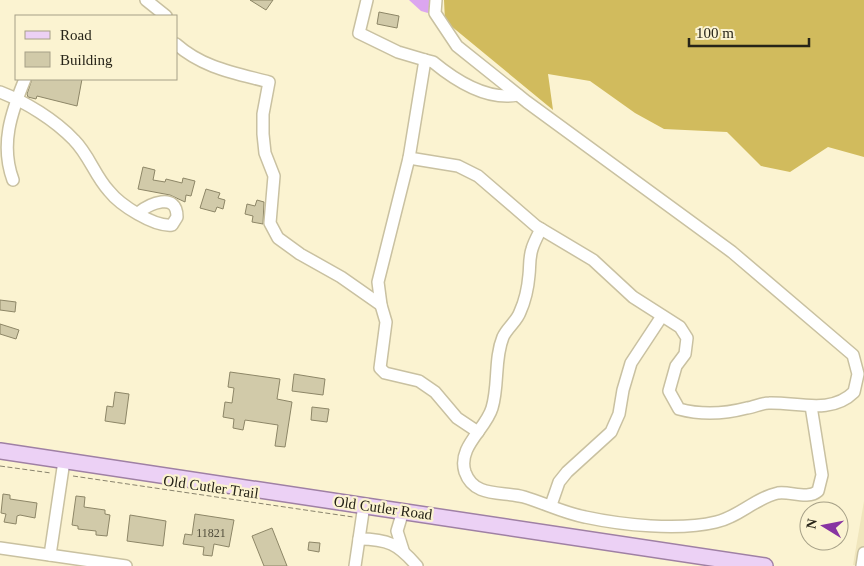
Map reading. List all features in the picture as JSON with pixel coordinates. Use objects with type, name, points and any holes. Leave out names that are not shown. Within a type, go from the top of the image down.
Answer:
[{"type":"main road","name":"Old Cutler Road","points":[[0,452],[66,468],[364,505],[765,566]]},
{"type":"street","points":[[146,0],[165,15]]},
{"type":"street","points":[[367,0],[359,33],[398,52],[433,62],[476,90],[504,98],[518,95]]},
{"type":"street","points":[[409,158],[458,166],[478,176],[503,199],[541,229],[593,260],[633,297],[680,327],[687,338],[685,354],[676,366],[669,391],[679,409],[697,414],[725,413],[767,403],[811,406],[830,404],[854,392],[858,374],[853,356],[732,252],[518,95],[457,46],[435,13],[436,0]]},
{"type":"street","points":[[178,45],[202,63],[226,72],[269,82],[263,134],[265,153],[274,176],[270,223],[278,238],[341,277],[381,305]]},
{"type":"street","points":[[424,60],[409,158],[378,282],[381,305],[386,322],[380,368],[385,372],[419,381],[435,392],[457,418],[478,432]]},
{"type":"street","points":[[13,180],[5,165],[4,150],[17,99],[26,80]]},
{"type":"street","points":[[0,92],[17,99],[75,140],[108,191],[138,213]]},
{"type":"street","points":[[541,229],[532,250],[530,274],[520,314],[503,337],[498,363],[498,382],[492,410],[470,442],[465,457],[465,470],[476,488],[488,492],[519,496],[586,518],[671,526],[702,525],[733,517],[767,496],[780,493],[815,494],[821,485],[822,475],[811,406]]},
{"type":"street","points":[[550,505],[560,482],[567,472],[612,432],[619,414],[623,390],[631,364],[662,316]]},
{"type":"street","points":[[50,555],[66,468]]},
{"type":"street","points":[[355,566],[364,505]]},
{"type":"street","points":[[403,511],[396,531],[403,550],[416,566]]},
{"type":"street","points":[[359,539],[383,541],[403,550]]},
{"type":"street","points":[[0,548],[125,566]]},
{"type":"path","points":[[0,466],[53,473]]},
{"type":"path","name":"Old Cutler Trail","points":[[66,468],[352,517]]},
{"type":"shaded area","points":[[409,0],[430,0],[431,10],[428,13],[421,11]]},
{"type":"shaded area","points":[[444,0],[864,0],[864,157],[828,147],[790,172],[761,166],[727,132],[664,129],[635,113],[590,81],[548,74],[553,110],[445,21]]},
{"type":"shaded area","points":[[864,501],[864,566],[859,566],[853,565]]},
{"type":"building","points":[[250,0],[273,0],[266,10]]},
{"type":"building","points":[[379,12],[399,16],[397,28],[377,24]]},
{"type":"building","points":[[32,80],[82,80],[77,106],[37,96],[36,99],[28,97],[27,94]]},
{"type":"building","points":[[143,167],[155,170],[153,180],[165,182],[166,179],[182,183],[183,178],[195,181],[191,196],[186,195],[185,202],[170,195],[138,189]]},
{"type":"building","points":[[206,189],[220,193],[218,198],[225,200],[223,209],[217,207],[215,212],[200,208]]},
{"type":"building","points":[[257,200],[264,202],[263,224],[252,222],[253,216],[245,214],[247,204],[255,206]]},
{"type":"building","points":[[0,300],[16,302],[15,312],[0,310]]},
{"type":"building","points":[[0,324],[19,330],[16,339],[0,334]]},
{"type":"building","points":[[230,372],[280,379],[277,399],[292,402],[285,447],[275,446],[278,425],[245,420],[243,430],[233,428],[234,419],[223,417],[225,402],[232,403],[234,388],[228,387]]},
{"type":"building","points":[[294,374],[325,379],[323,395],[292,391]]},
{"type":"building","points":[[115,392],[129,394],[125,424],[105,421],[107,406],[113,407]]},
{"type":"building","points":[[312,407],[329,409],[327,422],[311,420]]},
{"type":"building","points":[[3,494],[10,495],[10,499],[37,503],[35,518],[20,515],[17,516],[16,524],[4,522],[6,514],[1,513]]},
{"type":"building","points":[[76,496],[85,497],[84,507],[105,510],[105,514],[110,515],[107,536],[96,535],[96,531],[78,529],[78,526],[72,525]]},
{"type":"building","points":[[195,514],[234,520],[229,547],[214,544],[212,556],[203,555],[204,547],[183,544],[185,534],[192,535]]},
{"type":"building","points":[[130,515],[166,521],[163,546],[127,541]]},
{"type":"building","points":[[272,528],[287,566],[264,566],[252,536]]},
{"type":"building","points":[[309,542],[320,543],[319,552],[308,550]]}]
